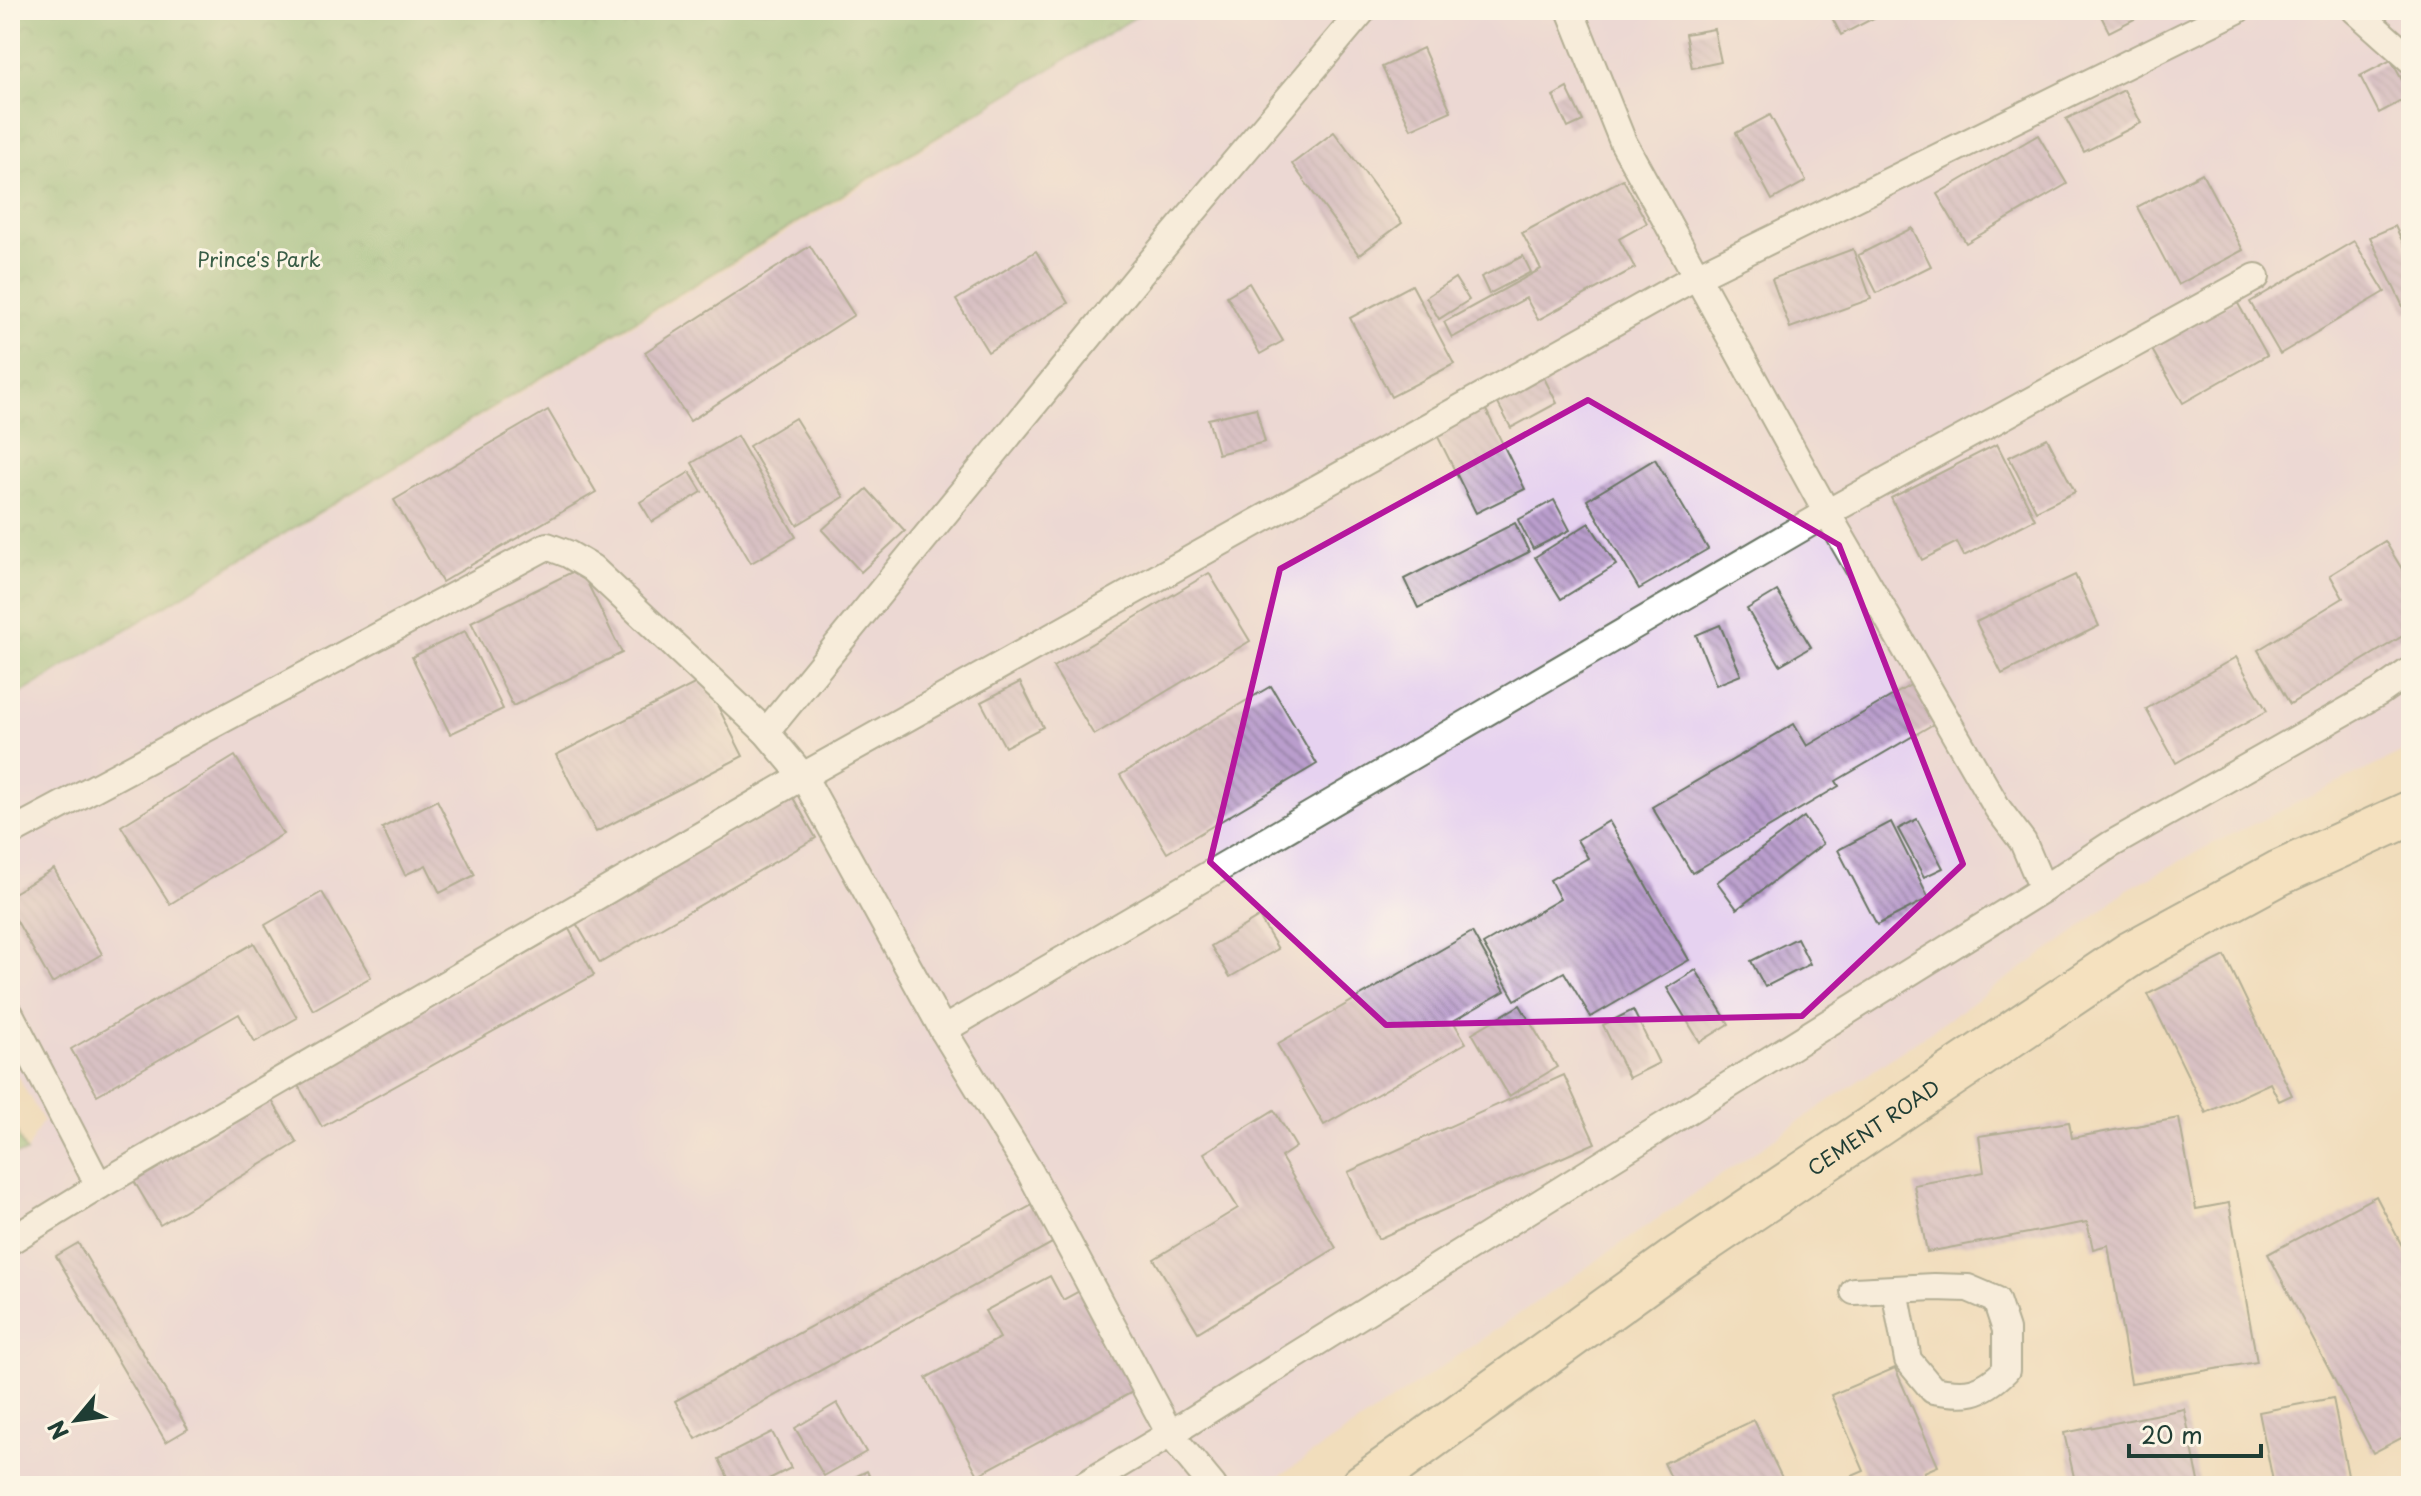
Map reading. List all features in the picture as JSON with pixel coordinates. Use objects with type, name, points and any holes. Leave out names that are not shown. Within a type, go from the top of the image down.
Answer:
[{"type":"main road","name":"CEMENT ROAD","points":[[1363,1486],[1685,1254],[2132,953],[2279,873],[2411,813]]},
{"type":"lane","points":[[766,732],[1143,271],[1363,10]]},
{"type":"lane","points":[[1570,10],[1623,142],[1695,277],[1998,809],[2023,842],[2043,889]]},
{"type":"lane","points":[[10,1241],[99,1186],[803,776],[1695,277],[2237,10]]},
{"type":"lane","points":[[2355,10],[2411,60]]},
{"type":"lane","points":[[943,1030],[1827,513],[2256,277]]},
{"type":"lane","points":[[10,833],[547,546],[568,554],[592,568],[766,732],[803,776],[943,1030],[1030,1172],[1170,1434],[1213,1486]]},
{"type":"lane","points":[[1083,1486],[2110,845],[2380,692],[2411,670]]},
{"type":"lane","points":[[10,1014],[99,1186]]},
{"type":"lane","points":[[1854,1291],[1968,1288],[1996,1300],[2006,1330],[2006,1370],[1992,1384],[1964,1395],[1933,1390],[1908,1360],[1895,1290]]},
{"type":"highlighted area","points":[[1588,400],[1839,545],[1963,864],[1802,1016],[1386,1025],[1210,862],[1280,569]]},
{"type":"shaded area","points":[[1147,10],[2411,10],[2411,748],[2210,845],[2124,891],[2075,932],[1264,1486],[10,1486],[10,1155],[26,1152],[43,1120],[10,1063],[10,701],[838,201]]},
{"type":"green space","name":"Prince's Park","points":[[10,10],[1141,10],[1142,13],[10,700]]},
{"type":"green space","points":[[10,1119],[26,1153],[10,1155]]},
{"type":"building","points":[[1828,10],[1889,10],[1841,35]]},
{"type":"building","points":[[2098,10],[2152,10],[2109,32]]},
{"type":"building","points":[[1714,29],[1721,62],[1692,68],[1685,34]]},
{"type":"building","points":[[1423,48],[1451,111],[1411,129],[1382,67]]},
{"type":"building","points":[[2391,60],[2411,96],[2379,113],[2360,76]]},
{"type":"building","points":[[1567,88],[1583,121],[1568,128],[1553,96]]},
{"type":"building","points":[[2124,90],[2141,123],[2084,152],[2066,119]]},
{"type":"building","points":[[1770,115],[1806,181],[1772,200],[1736,133]]},
{"type":"building","points":[[1334,132],[1402,223],[1359,255],[1292,164]]},
{"type":"building","points":[[2038,135],[2067,184],[1966,243],[1937,194]]},
{"type":"building","points":[[2202,173],[2243,250],[2178,285],[2137,207]]},
{"type":"building","points":[[1623,179],[1647,223],[1619,239],[1635,268],[1538,320],[1526,298],[1452,338],[1444,322],[1541,269],[1522,233]]},
{"type":"building","points":[[2395,226],[2411,259],[2411,311],[2406,313],[2370,237]]},
{"type":"building","points":[[1912,228],[1931,266],[1877,293],[1858,255]]},
{"type":"building","points":[[2354,241],[2385,292],[2280,354],[2250,302]]},
{"type":"building","points":[[810,246],[854,315],[690,421],[645,352]]},
{"type":"building","points":[[1853,249],[1871,299],[1790,328],[1772,279]]},
{"type":"building","points":[[1036,251],[1068,303],[988,352],[956,300]]},
{"type":"building","points":[[1523,256],[1531,272],[1489,294],[1481,277]]},
{"type":"building","points":[[1455,278],[1469,300],[1439,319],[1426,297]]},
{"type":"building","points":[[1249,283],[1283,341],[1260,354],[1227,296]]},
{"type":"building","points":[[1412,285],[1454,364],[1391,397],[1350,318]]},
{"type":"building","points":[[2236,300],[2267,355],[2183,403],[2151,348]]},
{"type":"building","points":[[1543,376],[1557,403],[1511,428],[1496,400]]},
{"type":"building","points":[[1484,406],[1525,489],[1476,513],[1435,431]]},
{"type":"building","points":[[1256,408],[1265,442],[1218,454],[1208,419]]},
{"type":"building","points":[[548,410],[596,492],[442,582],[394,500]]},
{"type":"building","points":[[795,418],[844,497],[797,525],[749,446]]},
{"type":"building","points":[[737,436],[796,537],[751,563],[692,463]]},
{"type":"building","points":[[2047,438],[2075,492],[2036,511],[2009,457]]},
{"type":"building","points":[[1997,444],[2035,519],[1964,556],[1957,542],[1922,560],[1891,498]]},
{"type":"building","points":[[1655,459],[1708,549],[1639,589],[1587,500]]},
{"type":"building","points":[[690,472],[702,492],[652,522],[640,502]]},
{"type":"building","points":[[867,489],[905,531],[861,572],[822,530]]},
{"type":"building","points":[[1554,500],[1570,530],[1533,549],[1518,520]]},
{"type":"building","points":[[1515,523],[1529,552],[1418,608],[1404,579]]},
{"type":"building","points":[[1589,523],[1616,565],[1561,599],[1535,557]]},
{"type":"building","points":[[2385,541],[2411,584],[2411,631],[2290,704],[2258,650],[2343,598],[2330,575]]},
{"type":"building","points":[[580,568],[622,653],[513,706],[471,622]]},
{"type":"building","points":[[1209,573],[1250,641],[1094,735],[1053,667]]},
{"type":"building","points":[[2075,575],[2099,626],[2002,674],[1976,622]]},
{"type":"building","points":[[1777,591],[1811,647],[1780,665],[1747,609]]},
{"type":"building","points":[[1720,625],[1741,675],[1716,685],[1696,635]]},
{"type":"building","points":[[465,631],[503,709],[450,734],[412,657]]},
{"type":"building","points":[[2236,657],[2267,711],[2176,763],[2146,709]]},
{"type":"building","points":[[704,679],[743,756],[596,832],[556,755]]},
{"type":"building","points":[[1919,680],[1942,719],[1836,781],[1839,786],[1692,873],[1652,807],[1794,724],[1807,746]]},
{"type":"building","points":[[1020,682],[1043,727],[1005,747],[981,702]]},
{"type":"building","points":[[1271,686],[1317,764],[1167,853],[1120,775]]},
{"type":"building","points":[[235,756],[283,834],[170,904],[121,826]]},
{"type":"building","points":[[792,796],[816,838],[600,963],[576,923]]},
{"type":"building","points":[[437,800],[475,875],[440,893],[426,865],[405,875],[382,828]]},
{"type":"building","points":[[1804,817],[1823,844],[1737,909],[1717,882]]},
{"type":"building","points":[[1917,819],[1943,868],[1924,877],[1898,829]]},
{"type":"building","points":[[1609,821],[1689,960],[1591,1017],[1564,972],[1515,1000],[1483,944],[1560,899],[1550,880],[1588,858],[1577,840]]},
{"type":"building","points":[[1891,822],[1929,898],[1877,925],[1838,850]]},
{"type":"building","points":[[54,869],[102,954],[52,983],[10,909],[10,895]]},
{"type":"building","points":[[322,892],[371,977],[313,1010],[265,925]]},
{"type":"building","points":[[1259,917],[1278,949],[1230,977],[1211,946]]},
{"type":"building","points":[[569,929],[594,975],[322,1127],[296,1082]]},
{"type":"building","points":[[1472,932],[1505,991],[1453,1021],[1466,1043],[1324,1125],[1277,1044]]},
{"type":"building","points":[[1797,938],[1810,964],[1765,987],[1751,961]]},
{"type":"building","points":[[254,943],[297,1018],[255,1042],[239,1014],[97,1095],[71,1049]]},
{"type":"building","points":[[2225,956],[2292,1095],[2279,1101],[2270,1083],[2206,1113],[2148,994]]},
{"type":"building","points":[[1696,970],[1729,1024],[1700,1042],[1667,988]]},
{"type":"building","points":[[1520,1005],[1557,1067],[1509,1096],[1472,1033]]},
{"type":"building","points":[[1633,1010],[1659,1063],[1629,1078],[1603,1025]]},
{"type":"building","points":[[1564,1075],[1595,1143],[1378,1239],[1348,1172]]},
{"type":"building","points":[[271,1099],[297,1143],[160,1225],[134,1181]]},
{"type":"building","points":[[1274,1110],[1296,1147],[1281,1157],[1336,1248],[1198,1332],[1154,1259],[1238,1208],[1204,1153]]},
{"type":"building","points":[[2179,1118],[2196,1209],[2229,1203],[2257,1362],[2131,1383],[2108,1245],[2093,1249],[2087,1222],[1927,1252],[1914,1185],[1984,1172],[1979,1136],[2069,1122],[2072,1138]]},
{"type":"building","points":[[2376,1196],[2411,1263],[2411,1433],[2373,1453],[2268,1254]]},
{"type":"building","points":[[1034,1204],[1054,1242],[696,1439],[675,1401]]},
{"type":"building","points":[[78,1243],[188,1429],[166,1442],[56,1256]]},
{"type":"building","points":[[1050,1276],[1063,1300],[1083,1289],[1138,1389],[978,1475],[926,1378],[1000,1338],[985,1311]]},
{"type":"building","points":[[1895,1368],[1938,1466],[1924,1472],[1930,1486],[1829,1486],[1864,1471],[1831,1395]]},
{"type":"building","points":[[2333,1398],[2350,1486],[2274,1486],[2259,1412]]},
{"type":"building","points":[[837,1403],[866,1452],[824,1476],[795,1428]]},
{"type":"building","points":[[2184,1409],[2200,1486],[2076,1486],[2064,1433]]},
{"type":"building","points":[[1754,1420],[1786,1486],[1675,1486],[1664,1463]]},
{"type":"building","points":[[772,1432],[791,1468],[755,1486],[732,1486],[719,1459]]},
{"type":"building","points":[[867,1471],[874,1486],[836,1486]]}]
